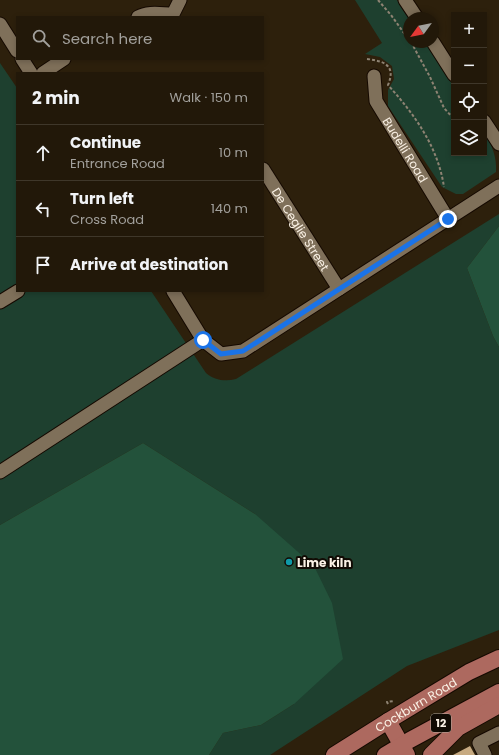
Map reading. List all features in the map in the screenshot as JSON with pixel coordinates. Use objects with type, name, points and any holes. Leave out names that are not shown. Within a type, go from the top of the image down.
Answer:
[{"type":"main road","name":"Cockburn Road","points":[[334,755],[469,672],[499,658]]},
{"type":"main road","name":"12","points":[[384,755],[404,750],[499,692]]},
{"type":"main road","points":[[431,755],[458,728],[499,705]]},
{"type":"main road","points":[[388,721],[404,750]]},
{"type":"main road","points":[[370,732],[384,755]]},
{"type":"street","points":[[141,16],[151,13],[173,14],[180,0]]},
{"type":"street","points":[[405,0],[413,12]]},
{"type":"street","points":[[0,24],[16,49]]},
{"type":"street","points":[[437,48],[451,70]]},
{"type":"street","points":[[23,60],[30,72]]},
{"type":"street","points":[[44,72],[62,60]]},
{"type":"street","name":"Budelli Road","points":[[374,76],[376,101],[448,219]]},
{"type":"street","points":[[487,126],[499,144]]},
{"type":"street","name":"De Ceglie Street","points":[[264,171],[340,289]]},
{"type":"street","points":[[174,292],[203,340],[221,354],[243,351],[499,186]]},
{"type":"street","points":[[0,301],[16,292]]},
{"type":"street","points":[[0,472],[203,340]]},
{"type":"street","points":[[485,755],[479,743],[499,733]]},
{"type":"path","points":[[378,0],[403,31]]},
{"type":"path","points":[[414,48],[430,76],[444,108],[451,116]]},
{"type":"path","points":[[367,59],[380,60],[389,67],[391,77],[388,85],[416,118],[432,145],[442,174],[445,194]]},
{"type":"green space","points":[[355,0],[397,0],[405,12],[403,12],[403,48],[429,48],[451,82],[451,156],[487,156],[487,138],[496,161],[496,172],[463,194],[456,194],[442,187],[388,106],[388,90],[394,79],[392,66],[380,57],[365,54],[382,43]]},
{"type":"green space","points":[[0,63],[16,87],[16,292],[152,292],[206,373],[216,379],[236,379],[499,214],[499,226],[467,268],[493,336],[499,347],[499,630],[407,666],[270,755],[209,755],[223,733],[261,725],[294,704],[255,514],[143,443],[0,525]]},
{"type":"green space","points":[[499,226],[499,347],[493,336],[467,268]]},
{"type":"green space","points":[[143,443],[255,514],[314,566],[332,603],[343,659],[294,704],[261,725],[223,733],[209,755],[0,755],[0,525]]},
{"type":"building","points":[[470,746],[475,755],[453,755]]},
{"type":"place","name":"Lime kiln","points":[[289,562]]},
{"type":"route","points":[[203,340],[221,354],[243,351],[448,219]]}]
